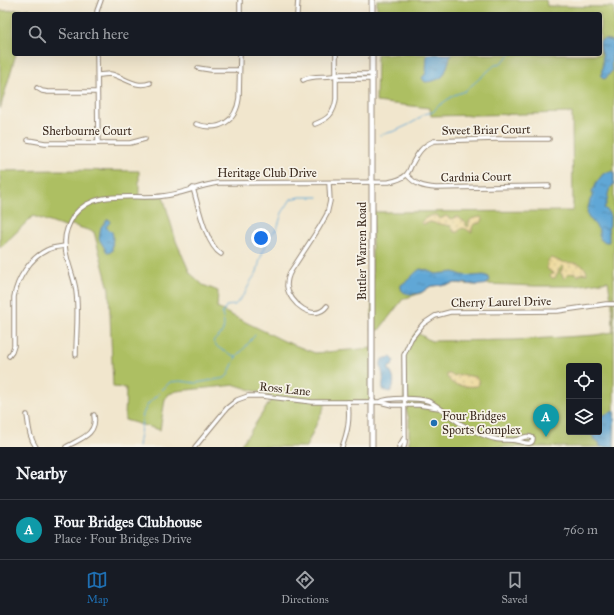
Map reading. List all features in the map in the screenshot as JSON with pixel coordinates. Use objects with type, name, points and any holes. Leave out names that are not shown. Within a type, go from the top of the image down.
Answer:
[{"type":"main road","points":[[372,0],[372,12]]},
{"type":"main road","name":"Butler Warren Road","points":[[372,56],[372,447]]},
{"type":"street","points":[[97,12],[101,0]]},
{"type":"street","points":[[240,0],[240,12]]},
{"type":"street","points":[[297,12],[298,0]]},
{"type":"street","points":[[97,56],[98,143]]},
{"type":"street","points":[[196,124],[219,126],[232,118],[238,105],[240,56]]},
{"type":"street","points":[[315,124],[327,118],[333,110],[336,99],[336,56]]},
{"type":"street","points":[[198,68],[211,70],[239,70]]},
{"type":"street","points":[[98,75],[110,74],[125,81],[142,85],[150,83]]},
{"type":"street","points":[[302,80],[313,76],[336,76],[340,74],[371,76]]},
{"type":"street","points":[[37,88],[42,92],[97,92]]},
{"type":"street","name":"Sherbourne Court","points":[[28,140],[45,143],[130,143],[145,139]]},
{"type":"street","name":"Sweet Briar Court","points":[[407,175],[422,148],[428,143],[434,141],[549,139]]},
{"type":"street","points":[[371,183],[389,182],[398,180],[407,175]]},
{"type":"street","name":"Cardnia Court","points":[[407,175],[418,184],[436,188],[549,186]]},
{"type":"street","points":[[327,306],[324,310],[318,312],[302,309],[292,299],[288,291],[287,284],[291,271],[320,228],[327,214],[330,201],[329,183]]},
{"type":"street","name":"Heritage Club Drive","points":[[76,355],[76,293],[65,246],[65,235],[72,218],[93,201],[106,198],[163,196],[210,184],[371,183]]},
{"type":"street","points":[[193,188],[208,236],[214,248],[221,254]]},
{"type":"street","points":[[9,356],[14,346],[14,297],[19,280],[33,261],[43,252],[52,248],[65,246]]},
{"type":"street","name":"Cherry Laurel Drive","points":[[404,447],[404,355],[411,339],[423,324],[436,316],[450,312],[558,311],[614,304]]},
{"type":"street","name":"Ross Lane","points":[[195,447],[227,408],[244,397],[262,396],[312,402],[380,402]]},
{"type":"street","points":[[380,402],[384,400],[420,399],[439,408],[461,424],[480,434],[494,439],[515,440]]},
{"type":"street","points":[[342,447],[349,425],[348,402]]},
{"type":"street","points":[[380,402],[392,405],[419,404],[439,408]]},
{"type":"street","points":[[66,447],[83,439],[90,432],[95,422],[94,415]]},
{"type":"street","points":[[27,416],[30,434],[36,447]]},
{"type":"street","points":[[399,447],[404,437]]},
{"type":"green space","points":[[377,0],[546,0],[547,6],[614,7],[614,447],[409,447],[409,419],[404,404],[404,355],[416,332],[431,341],[515,340],[596,335],[613,332],[612,304],[608,281],[576,286],[475,285],[455,283],[431,286],[421,293],[403,299],[379,330],[372,330],[372,212],[573,211],[572,113],[431,116],[430,108],[376,102],[377,56],[602,56],[602,12],[377,12]]},
{"type":"green space","points":[[30,9],[29,12],[12,12],[12,56],[15,56],[0,109],[0,11]]},
{"type":"green space","points":[[0,171],[139,171],[139,197],[163,196],[176,241],[190,273],[203,285],[218,291],[217,308],[284,341],[315,353],[372,348],[372,402],[326,403],[306,447],[239,447],[273,397],[236,385],[177,391],[169,394],[165,399],[160,430],[125,420],[126,388],[113,387],[109,289],[94,232],[69,224],[67,228],[33,216],[0,248]]},
{"type":"sand","points":[[435,215],[440,219],[446,216],[451,219],[458,217],[466,223],[467,227],[469,226],[469,221],[472,219],[481,217],[483,219],[481,223],[474,224],[472,232],[464,228],[458,232],[454,232],[451,226],[431,222],[424,224],[421,223],[426,218]]},
{"type":"sand","points":[[550,258],[584,266],[587,274],[582,273],[578,276],[575,273],[569,274],[564,279],[560,273],[564,267],[562,266],[555,278],[552,278],[550,275],[553,273],[548,270],[547,267]]},
{"type":"sand","points":[[447,374],[453,376],[462,375],[476,377],[479,384],[477,386],[455,385],[447,377]]},
{"type":"water","points":[[604,39],[613,42],[611,64],[612,71],[604,79],[601,76],[602,40]]},
{"type":"water","points":[[427,56],[450,56],[442,77],[434,81],[425,82],[422,78],[426,73]]},
{"type":"water","points":[[610,171],[614,172],[614,184],[609,190],[607,202],[604,208],[610,216],[610,225],[608,229],[609,242],[606,242],[601,240],[599,237],[599,230],[588,216],[587,212],[592,197],[592,191],[596,183],[603,174]]},
{"type":"water","points":[[108,219],[111,221],[106,227],[112,232],[113,236],[112,251],[109,253],[99,239],[101,227]]},
{"type":"water","points":[[420,269],[436,274],[454,272],[462,275],[484,275],[489,277],[490,281],[483,285],[453,283],[432,286],[416,294],[405,293],[401,289],[401,285]]},
{"type":"water","points":[[391,357],[394,360],[392,366],[389,367],[389,370],[394,384],[390,392],[383,390],[381,363],[382,359]]},
{"type":"water","points":[[614,411],[614,447],[600,447],[599,443],[594,440],[592,435],[602,435],[602,415]]},
{"type":"waterway","points":[[380,135],[395,131],[417,120],[424,114],[433,112],[437,107],[454,95],[465,91],[495,65],[501,63],[509,56]]},
{"type":"waterway","points":[[236,357],[220,349],[213,341],[222,333],[224,327],[222,314],[226,306],[235,305],[245,293],[257,272],[260,259],[270,235],[277,229],[282,213],[291,199],[300,197],[318,197]]},
{"type":"waterway","points":[[138,447],[143,414],[148,404],[170,382],[180,381],[196,383],[225,378],[228,375],[236,357],[255,335]]},
{"type":"place","name":"Four Bridges Sports Complex","points":[[434,423]]},
{"type":"place","name":"Four Bridges Clubhouse","points":[[546,437]]}]
